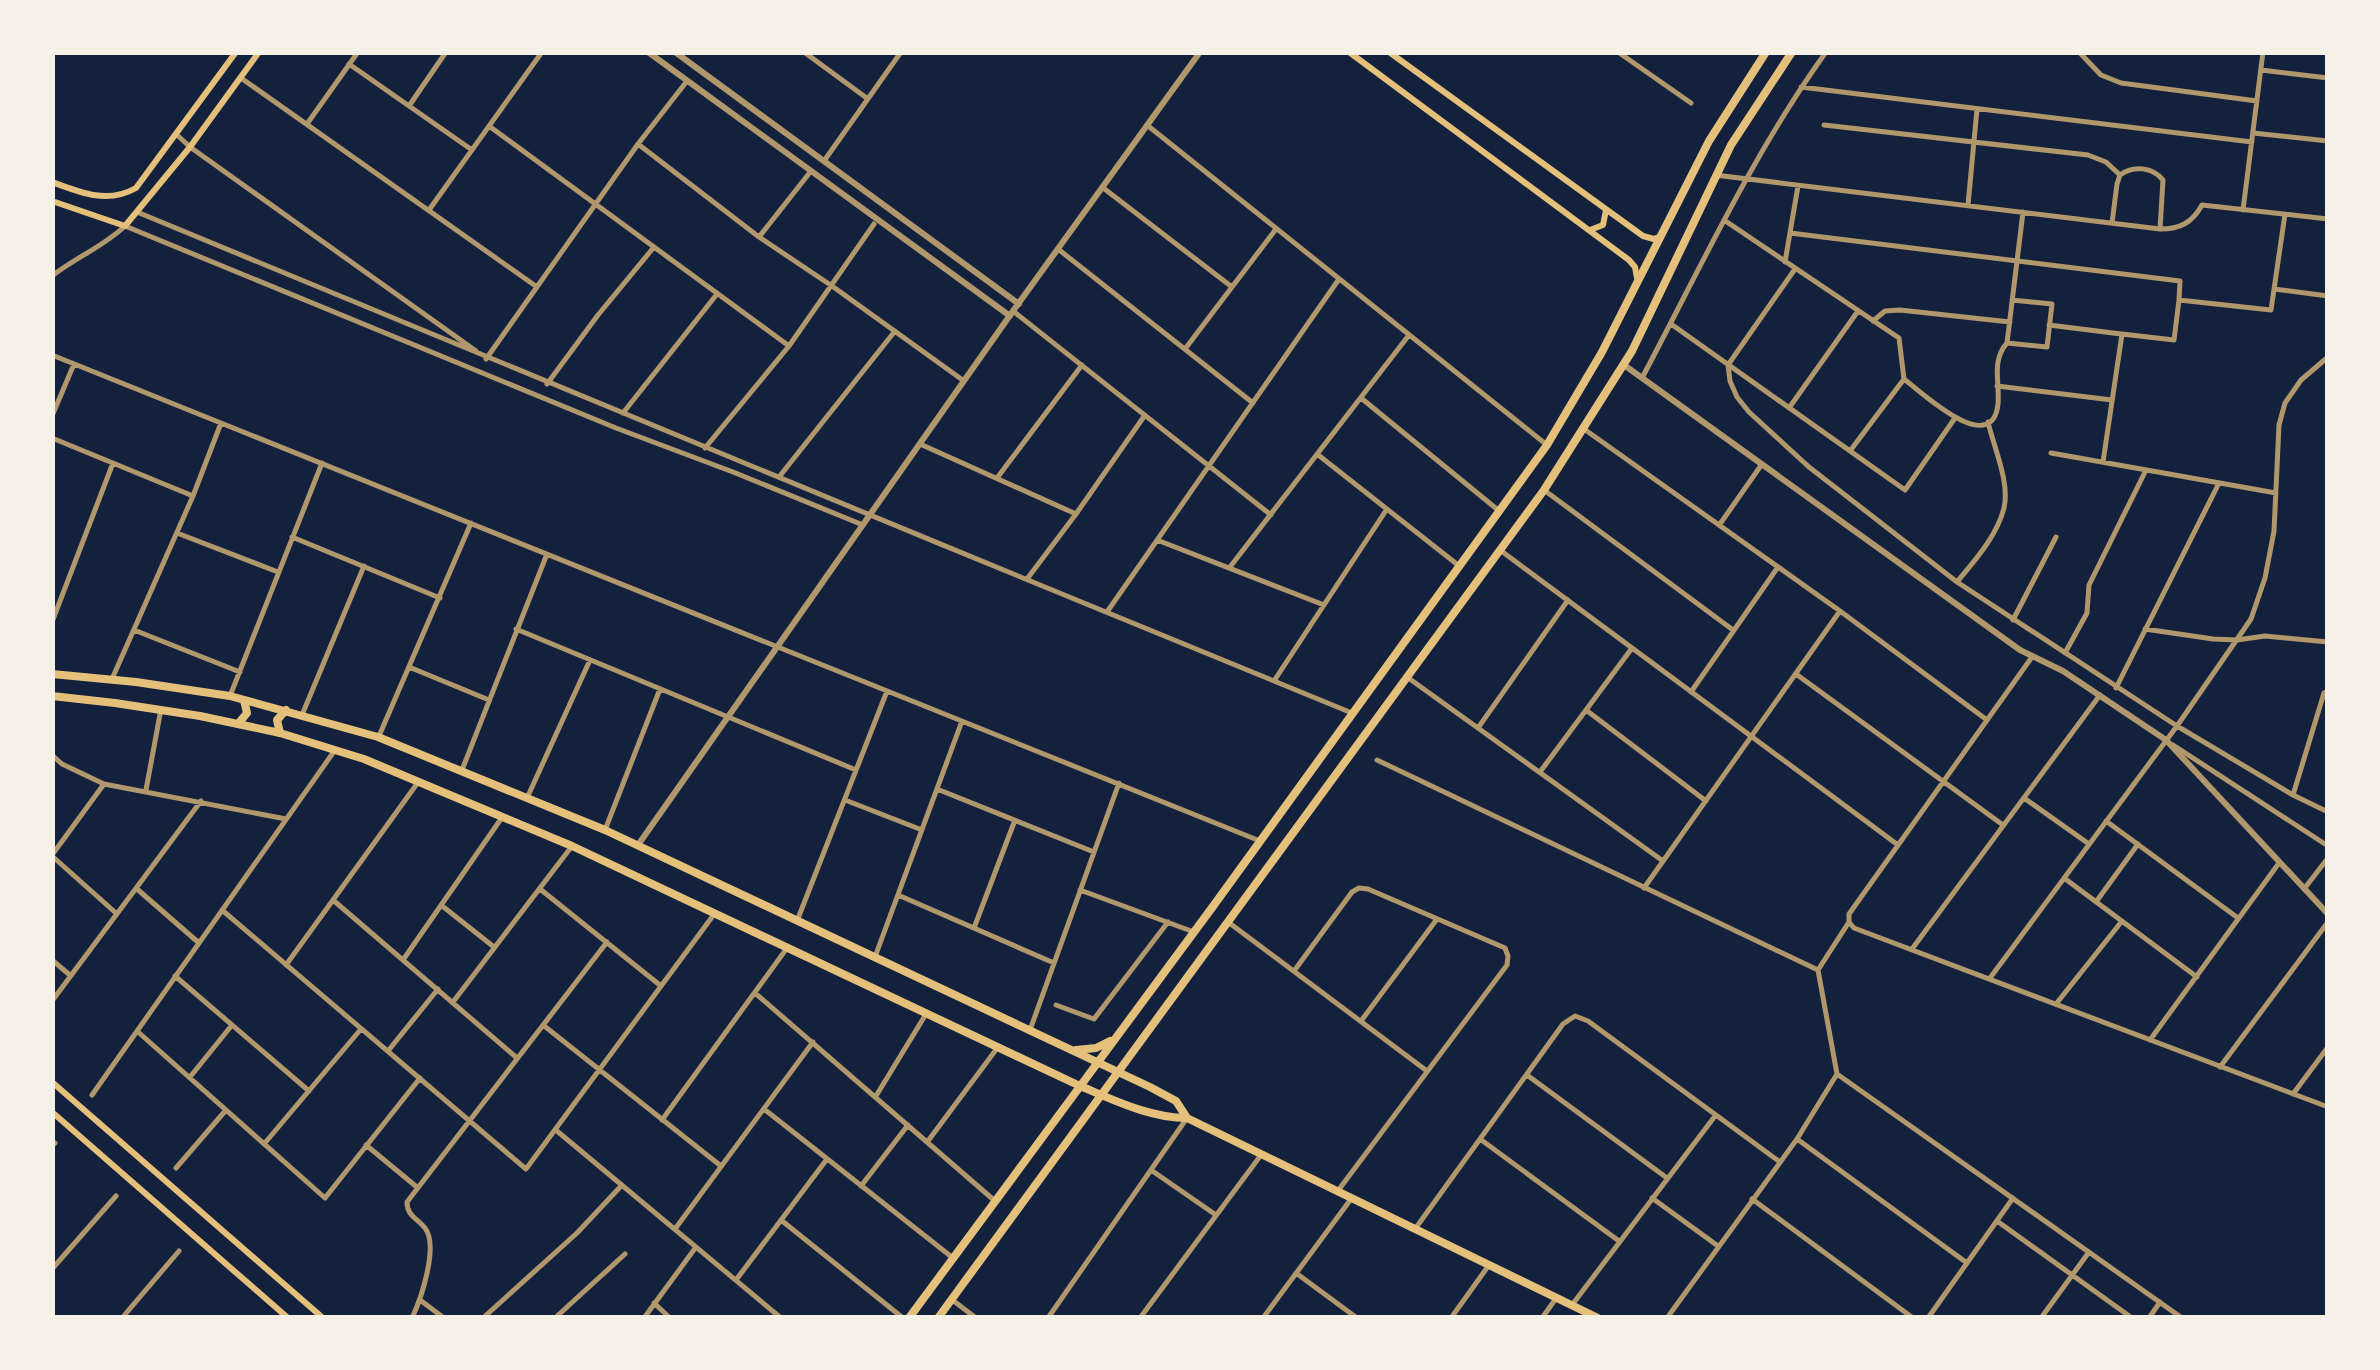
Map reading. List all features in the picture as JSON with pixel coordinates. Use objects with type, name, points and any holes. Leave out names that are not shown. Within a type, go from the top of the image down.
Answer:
[{"type":"main road","points":[[52,182],[93,196],[123,195],[136,188],[236,52]]},
{"type":"main road","points":[[52,200],[126,226],[259,52]]},
{"type":"main road","points":[[1349,52],[1635,267],[1636,286]]},
{"type":"main road","points":[[1389,52],[1643,236],[1654,239],[1663,232]]},
{"type":"main road","points":[[906,1318],[1055,1118],[1068,1114],[1080,1086],[1097,1062],[1547,445],[1592,370],[1709,142],[1766,52]]},
{"type":"main road","points":[[938,1318],[1544,490],[1624,366],[1731,146],[1792,52]]},
{"type":"main road","points":[[1589,230],[1603,225],[1606,210]]},
{"type":"main road","points":[[52,674],[230,696],[302,714],[378,737],[605,830],[1118,1072],[1176,1102],[1188,1118],[1598,1318]]},
{"type":"main road","points":[[52,696],[161,709],[280,733],[420,781],[572,846],[1080,1086],[1168,1118],[1188,1118]]},
{"type":"main road","points":[[238,724],[247,713],[244,700]]},
{"type":"main road","points":[[280,733],[278,720],[286,710]]},
{"type":"main road","points":[[1147,996],[1144,1000],[1148,1011],[1164,1011]]},
{"type":"main road","points":[[1066,1048],[1096,1048],[1118,1035]]},
{"type":"main road","points":[[1058,1075],[1064,1082],[1068,1114],[1075,1124],[1072,1134]]},
{"type":"main road","points":[[52,1082],[324,1318]]},
{"type":"main road","points":[[52,1112],[288,1318]]},
{"type":"street","points":[[306,124],[358,52]]},
{"type":"street","points":[[410,106],[446,52]]},
{"type":"street","points":[[429,210],[542,52]]},
{"type":"street","points":[[648,52],[994,304],[1014,310]]},
{"type":"street","points":[[675,52],[1004,293],[1014,310],[1270,515]]},
{"type":"street","points":[[804,52],[868,99]]},
{"type":"street","points":[[824,161],[901,52]]},
{"type":"street","points":[[638,845],[1200,52]]},
{"type":"street","points":[[1618,52],[1691,103]]},
{"type":"street","points":[[1642,378],[1745,179],[1826,52]]},
{"type":"street","points":[[2078,52],[2102,75],[2121,83],[2257,101]]},
{"type":"street","points":[[2243,210],[2263,52]]},
{"type":"street","points":[[349,64],[472,150]]},
{"type":"street","points":[[2261,70],[2328,78]]},
{"type":"street","points":[[241,77],[537,286]]},
{"type":"street","points":[[486,358],[687,81]]},
{"type":"street","points":[[1801,87],[2252,142]]},
{"type":"street","points":[[740,119],[750,116],[750,108]]},
{"type":"street","points":[[1968,205],[1976,108]]},
{"type":"street","points":[[752,128],[750,122],[754,117],[762,116]]},
{"type":"street","points":[[1824,125],[2088,154],[2106,162],[2120,175]]},
{"type":"street","points":[[489,126],[789,346]]},
{"type":"street","points":[[1147,126],[1547,445]]},
{"type":"street","points":[[2253,133],[2328,141]]},
{"type":"street","points":[[176,134],[486,358]]},
{"type":"street","points":[[638,144],[760,237],[964,381]]},
{"type":"street","points":[[2112,223],[2116,184],[2120,175],[2134,168],[2150,170],[2164,180],[2160,229]]},
{"type":"street","points":[[760,237],[811,171]]},
{"type":"street","points":[[1715,176],[2160,229],[2187,224],[2202,205],[2328,219]]},
{"type":"street","points":[[1785,262],[1798,185]]},
{"type":"street","points":[[1102,187],[1232,287]]},
{"type":"street","points":[[137,212],[1352,713]]},
{"type":"street","points":[[1904,379],[1954,418],[1978,425],[1994,416],[1998,408],[1996,366],[2007,343],[2023,212]]},
{"type":"street","points":[[2179,300],[2271,310],[2285,214]]},
{"type":"street","points":[[1724,220],[1899,338],[1904,379],[1850,451]]},
{"type":"street","points":[[705,448],[789,346],[874,224]]},
{"type":"street","points":[[52,276],[126,226],[616,428],[863,524]]},
{"type":"street","points":[[1185,350],[1276,229]]},
{"type":"street","points":[[1790,233],[2180,281],[2174,340],[2050,325]]},
{"type":"street","points":[[547,384],[654,247]]},
{"type":"street","points":[[1058,249],[1252,403]]},
{"type":"street","points":[[1794,269],[1728,365],[1730,381],[1749,412],[1809,467],[1957,582],[2176,726],[2328,812]]},
{"type":"street","points":[[1108,612],[1339,279]]},
{"type":"street","points":[[2274,290],[2328,296]]},
{"type":"street","points":[[994,304],[1002,302],[1004,293]]},
{"type":"street","points":[[622,414],[717,294]]},
{"type":"street","points":[[2007,343],[2047,347],[2050,325],[2052,304],[2012,300]]},
{"type":"street","points":[[1873,321],[1885,312],[1900,310],[2010,322]]},
{"type":"street","points":[[1789,408],[1858,311]]},
{"type":"street","points":[[1670,324],[1904,490],[1954,418]]},
{"type":"street","points":[[779,478],[895,331]]},
{"type":"street","points":[[2103,462],[2122,334]]},
{"type":"street","points":[[1230,567],[1409,335]]},
{"type":"street","points":[[52,355],[1260,841]]},
{"type":"street","points":[[1989,978],[2252,619],[2274,530],[2279,425],[2285,404],[2302,380],[2328,357]]},
{"type":"street","points":[[52,416],[74,364]]},
{"type":"street","points":[[997,478],[1082,365]]},
{"type":"street","points":[[1624,366],[2032,657],[2062,671],[2328,846]]},
{"type":"street","points":[[1997,386],[2112,400]]},
{"type":"street","points":[[1360,398],[1498,510]]},
{"type":"street","points":[[1027,578],[1145,415]]},
{"type":"street","points":[[112,679],[193,496],[221,422]]},
{"type":"street","points":[[1957,582],[1996,528],[2005,505],[1988,422]]},
{"type":"street","points":[[1584,429],[1987,720]]},
{"type":"street","points":[[52,438],[193,496]]},
{"type":"street","points":[[920,444],[1076,514]]},
{"type":"street","points":[[2051,453],[2276,493]]},
{"type":"street","points":[[1317,454],[1458,565]]},
{"type":"street","points":[[52,622],[113,463]]},
{"type":"street","points":[[230,696],[322,463]]},
{"type":"street","points":[[1720,524],[1762,464]]},
{"type":"street","points":[[2064,654],[2087,614],[2090,585],[2146,470]]},
{"type":"street","points":[[2116,688],[2220,483]]},
{"type":"street","points":[[1544,490],[1732,630]]},
{"type":"street","points":[[1274,681],[1388,509]]},
{"type":"street","points":[[378,737],[471,523]]},
{"type":"street","points":[[177,533],[278,572]]},
{"type":"street","points":[[292,537],[440,598]]},
{"type":"street","points":[[2013,620],[2056,537]]},
{"type":"street","points":[[1158,540],[1324,605]]},
{"type":"street","points":[[1500,550],[1898,845]]},
{"type":"street","points":[[461,771],[547,554]]},
{"type":"street","points":[[302,714],[364,566]]},
{"type":"street","points":[[1691,692],[1778,567]]},
{"type":"street","points":[[1478,728],[1568,600]]},
{"type":"street","points":[[1644,888],[1840,611]]},
{"type":"street","points":[[516,629],[856,770]]},
{"type":"street","points":[[2146,629],[2178,636],[2238,640],[2265,636],[2328,642]]},
{"type":"street","points":[[134,630],[240,672]]},
{"type":"street","points":[[1540,772],[1632,648]]},
{"type":"street","points":[[1667,1318],[1797,1138],[1838,1074],[1818,970],[1849,922],[1849,914],[2032,657]]},
{"type":"street","points":[[528,798],[590,660]]},
{"type":"street","points":[[409,667],[489,700]]},
{"type":"street","points":[[1796,674],[2003,826]]},
{"type":"street","points":[[1407,677],[1664,862]]},
{"type":"street","points":[[605,830],[660,689]]},
{"type":"street","points":[[796,922],[887,691]]},
{"type":"street","points":[[2293,795],[2324,693],[2328,691]]},
{"type":"street","points":[[1912,950],[2100,696]]},
{"type":"street","points":[[146,791],[161,709]]},
{"type":"street","points":[[1586,710],[1706,801]]},
{"type":"street","points":[[874,959],[962,721]]},
{"type":"street","points":[[2166,740],[2328,914]]},
{"type":"street","points":[[92,1095],[335,750]]},
{"type":"street","points":[[52,755],[104,784],[286,819]]},
{"type":"street","points":[[1377,760],[1818,970]]},
{"type":"street","points":[[286,964],[420,781]]},
{"type":"street","points":[[1030,1030],[1119,783]]},
{"type":"street","points":[[104,784],[52,855],[118,914]]},
{"type":"street","points":[[937,789],[1094,852]]},
{"type":"street","points":[[2024,798],[2089,844]]},
{"type":"street","points":[[844,799],[922,830]]},
{"type":"street","points":[[52,1001],[201,801]]},
{"type":"street","points":[[403,960],[502,816]]},
{"type":"street","points":[[974,928],[1016,820]]},
{"type":"street","points":[[2106,820],[2238,918]]},
{"type":"street","points":[[2096,902],[2138,844]]},
{"type":"street","points":[[453,1002],[572,846]]},
{"type":"street","points":[[2304,889],[2328,858]]},
{"type":"street","points":[[2150,1040],[2279,863]]},
{"type":"street","points":[[2064,878],[2197,977]]},
{"type":"street","points":[[136,888],[199,943]]},
{"type":"street","points":[[540,888],[661,986]]},
{"type":"street","points":[[1294,971],[1352,892],[1359,888],[1368,888],[1505,948],[1508,956],[1507,965],[1337,1192]]},
{"type":"street","points":[[1080,890],[1194,932]]},
{"type":"street","points":[[898,895],[1054,963]]},
{"type":"street","points":[[334,900],[518,1059]]},
{"type":"street","points":[[441,905],[494,948]]},
{"type":"street","points":[[222,910],[526,1170],[715,913]]},
{"type":"street","points":[[1360,1021],[1438,919]]},
{"type":"street","points":[[1056,1005],[1094,1019],[1168,922]]},
{"type":"street","points":[[1228,922],[1428,1071]]},
{"type":"street","points":[[1849,922],[1854,928],[2328,1108]]},
{"type":"street","points":[[2056,1004],[2122,922]]},
{"type":"street","points":[[2220,1067],[2328,922]]},
{"type":"street","points":[[412,1318],[426,1279],[430,1238],[409,1214],[408,1202],[607,942]]},
{"type":"street","points":[[662,1120],[786,948]]},
{"type":"street","points":[[52,960],[71,976]]},
{"type":"street","points":[[176,976],[309,1091]]},
{"type":"street","points":[[388,1051],[438,989]]},
{"type":"street","points":[[755,992],[995,1200]]},
{"type":"street","points":[[876,1097],[926,1014]]},
{"type":"street","points":[[1415,1229],[1563,1024],[1575,1016],[1780,1162]]},
{"type":"street","points":[[190,1078],[232,1024]]},
{"type":"street","points":[[544,1025],[722,1166]]},
{"type":"street","points":[[264,1144],[361,1028]]},
{"type":"street","points":[[137,1031],[325,1198],[420,1078]]},
{"type":"street","points":[[675,1230],[813,1042]]},
{"type":"street","points":[[2293,1094],[2328,1046]]},
{"type":"street","points":[[928,1142],[998,1047]]},
{"type":"street","points":[[1838,1074],[2182,1318]]},
{"type":"street","points":[[1526,1075],[1667,1178]]},
{"type":"street","points":[[764,1109],[953,1258]]},
{"type":"street","points":[[176,1168],[226,1110]]},
{"type":"street","points":[[1572,1305],[1716,1115]]},
{"type":"street","points":[[1048,1318],[1188,1118]]},
{"type":"street","points":[[861,1186],[908,1124]]},
{"type":"street","points":[[556,1130],[781,1318]]},
{"type":"street","points":[[1797,1138],[1966,1263]]},
{"type":"street","points":[[1480,1139],[1620,1241]]},
{"type":"street","points":[[366,1146],[418,1188]]},
{"type":"street","points":[[1140,1318],[1261,1155]]},
{"type":"street","points":[[736,1280],[827,1160]]},
{"type":"street","points":[[1151,1170],[1216,1215]]},
{"type":"street","points":[[483,1318],[577,1233],[622,1185]]},
{"type":"street","points":[[52,1268],[116,1196]]},
{"type":"street","points":[[1263,1318],[1351,1198]]},
{"type":"street","points":[[1652,1198],[1718,1246]]},
{"type":"street","points":[[1928,1318],[2013,1198]]},
{"type":"street","points":[[1752,1200],[1913,1318]]},
{"type":"street","points":[[782,1220],[906,1318]]},
{"type":"street","points":[[1996,1221],[2132,1318]]},
{"type":"street","points":[[644,1318],[696,1247]]},
{"type":"street","points":[[122,1317],[179,1251]]},
{"type":"street","points":[[2041,1318],[2089,1252]]},
{"type":"street","points":[[556,1318],[626,1254]]},
{"type":"street","points":[[1453,1317],[1489,1265]]},
{"type":"street","points":[[1296,1273],[1356,1318]]},
{"type":"street","points":[[1542,1318],[1556,1298]]},
{"type":"street","points":[[951,1299],[976,1318]]},
{"type":"street","points":[[420,1300],[444,1318]]},
{"type":"street","points":[[654,1302],[670,1318]]},
{"type":"street","points":[[2149,1318],[2160,1302]]}]
